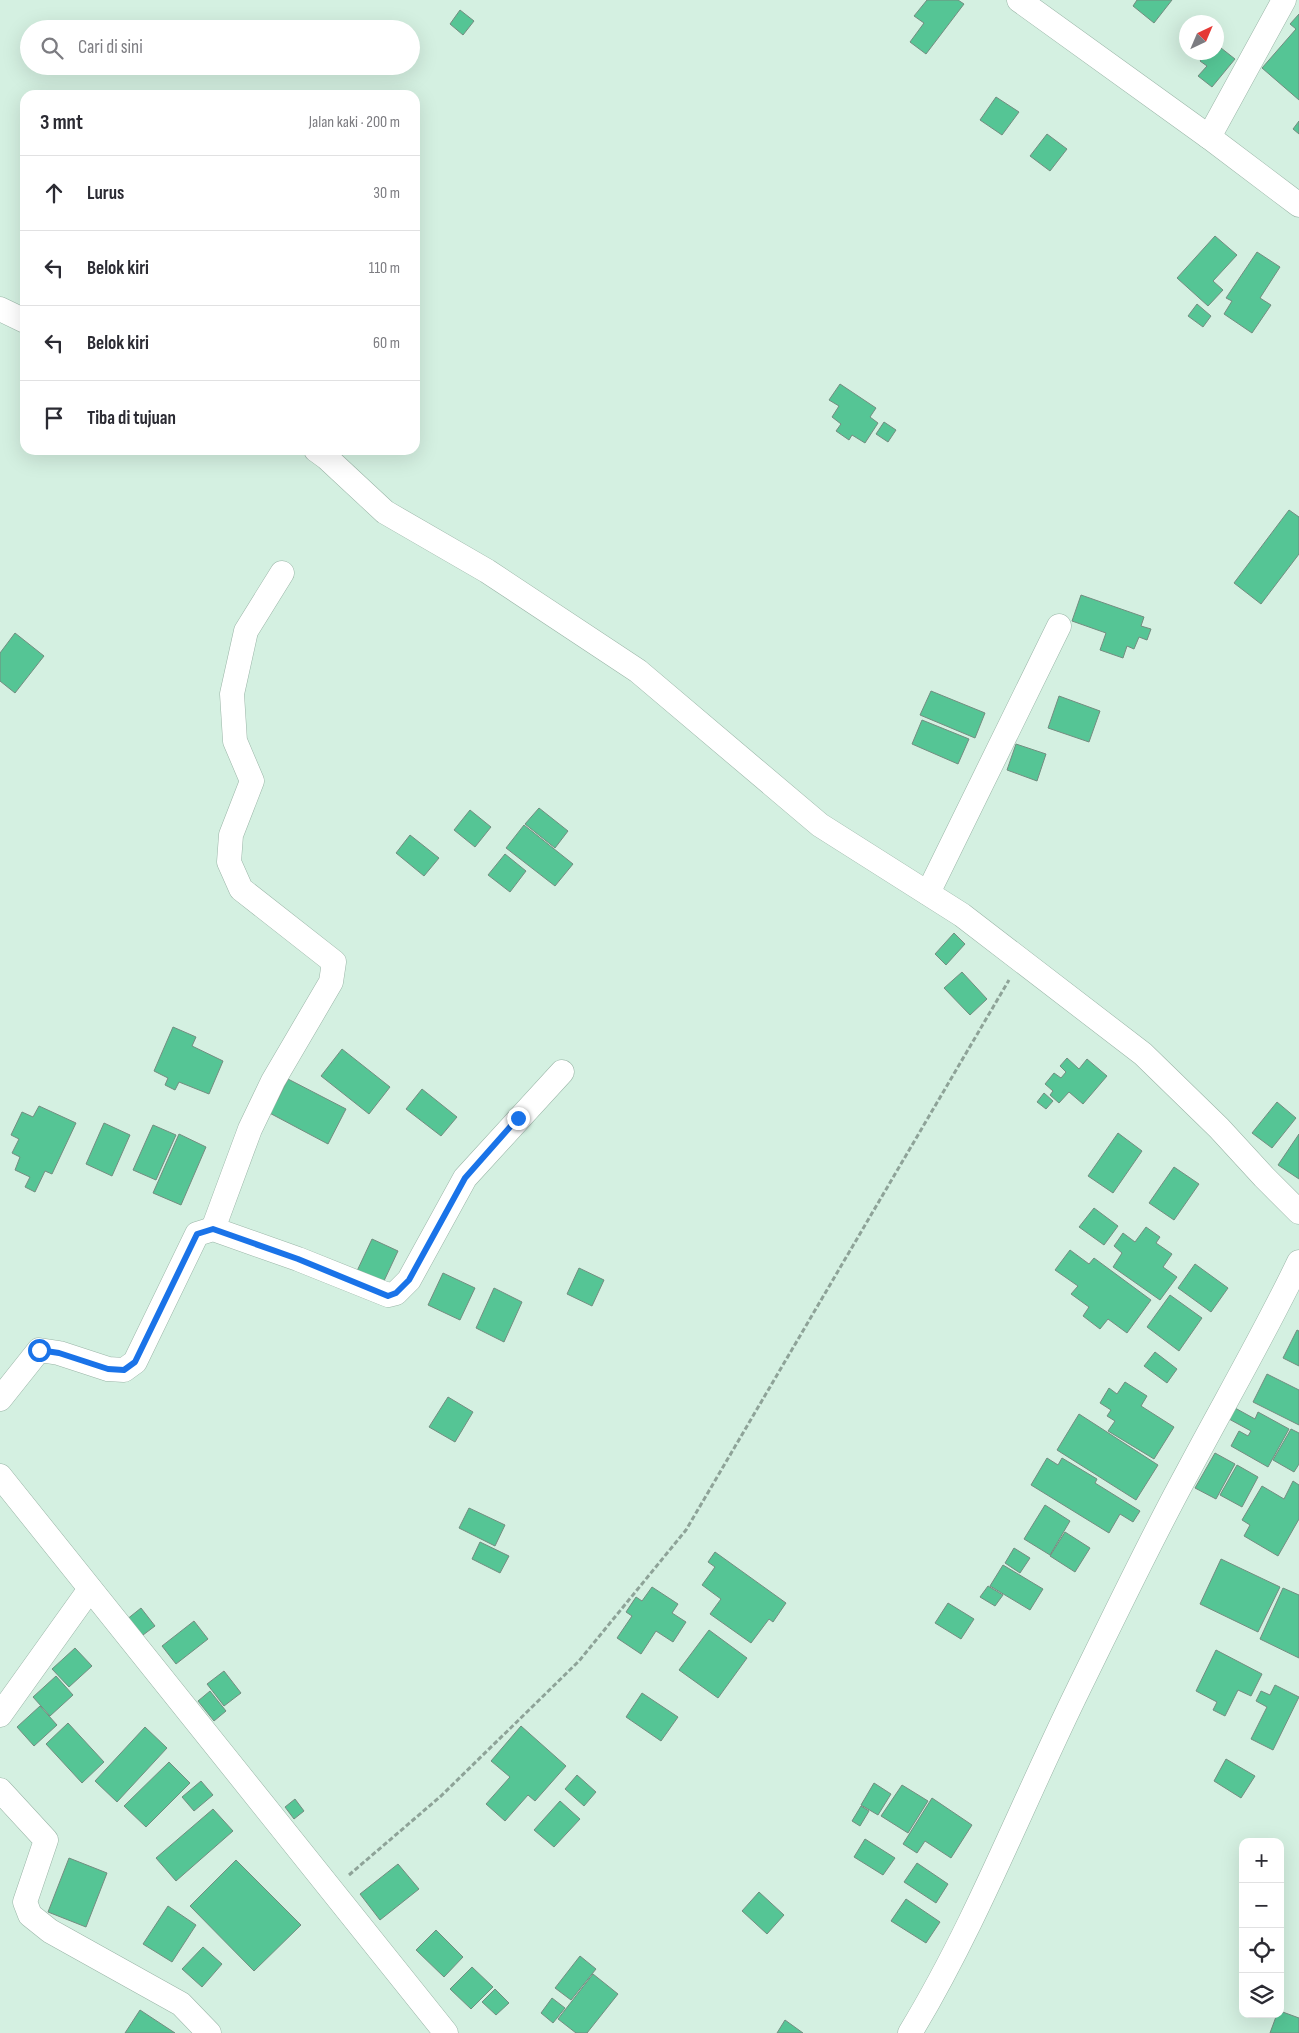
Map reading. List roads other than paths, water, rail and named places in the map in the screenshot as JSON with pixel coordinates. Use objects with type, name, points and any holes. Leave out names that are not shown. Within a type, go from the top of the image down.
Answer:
[{"type":"street","points":[[1020,0],[1209,137],[1299,205]]},
{"type":"street","points":[[1209,137],[1284,0]]},
{"type":"street","points":[[0,309],[20,319]]},
{"type":"street","points":[[323,455],[385,512],[487,571],[638,671],[820,825],[962,915],[1143,1054],[1219,1128],[1264,1178],[1299,1212]]},
{"type":"street","points":[[213,1229],[250,1129],[273,1081],[331,982],[334,962],[241,889],[229,862],[231,835],[252,781],[235,741],[232,694],[246,631],[282,573]]},
{"type":"street","points":[[928,893],[1059,626]]},
{"type":"street","points":[[0,1399],[39,1350],[59,1353],[108,1369],[124,1370],[135,1362],[197,1234],[213,1229],[298,1259],[388,1296],[396,1293],[409,1280],[465,1178],[562,1072]]},
{"type":"street","points":[[910,2033],[931,1999],[962,1937],[1077,1692],[1180,1486],[1242,1374],[1299,1262]]},
{"type":"street","points":[[0,1476],[446,2033]]},
{"type":"street","points":[[0,1715],[90,1589]]},
{"type":"street","points":[[0,1790],[46,1840],[24,1902],[30,1915],[50,1931],[181,2004],[209,2033]]}]
